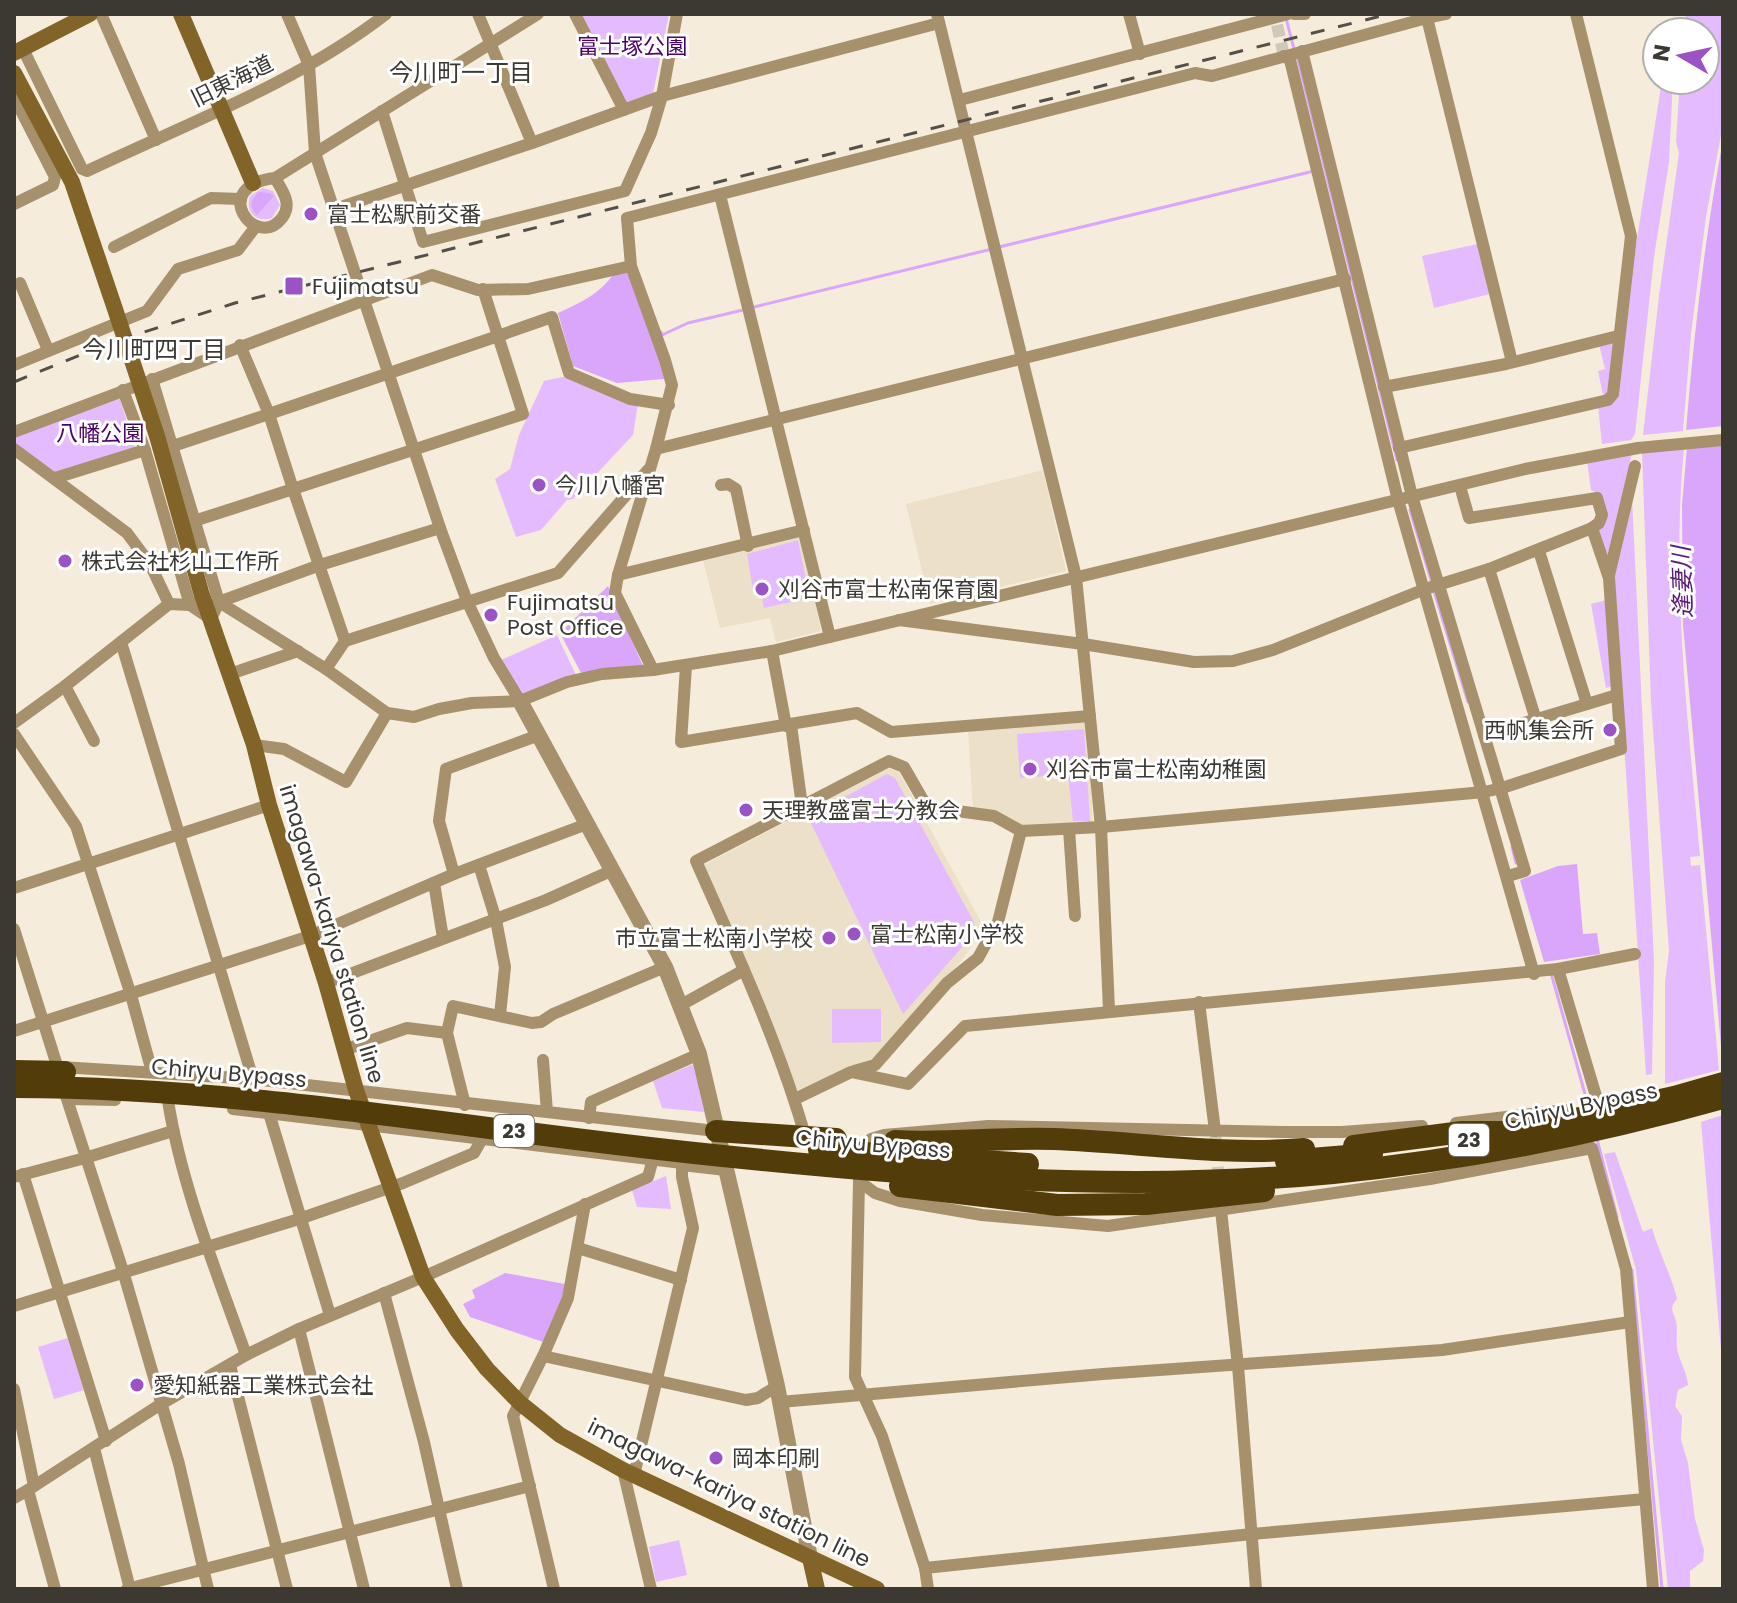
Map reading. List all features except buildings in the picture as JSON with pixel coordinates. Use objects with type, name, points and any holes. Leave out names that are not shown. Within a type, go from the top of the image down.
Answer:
[{"type":"highway","name":"Chiryu Bypass","points":[[14,1069],[232,1083],[1008,1171]]},
{"type":"highway","name":"Chiryu Bypass","points":[[1210,1172],[1371,1154],[1520,1132],[1723,1083]]},
{"type":"highway","name":"Chiryu Bypass","points":[[14,1087],[105,1088],[203,1095],[697,1153],[913,1174],[1008,1171],[1329,1173],[1549,1142],[1647,1120],[1723,1098]]},
{"type":"highway","points":[[716,1131],[806,1139],[931,1143],[1054,1139],[1155,1147],[1282,1151],[1462,1132],[1520,1132]]},
{"type":"highway","points":[[726,1168],[859,1181],[1024,1203],[1098,1206],[1146,1204],[1360,1178],[1382,1167]]},
{"type":"main road","points":[[18,51],[90,14]]},
{"type":"main road","points":[[181,14],[253,183]]},
{"type":"main road","name":"imagawa-kariya station line","points":[[14,73],[72,182],[157,436],[206,605],[254,745],[269,805],[326,983],[356,1090],[423,1277],[487,1369],[520,1403],[560,1435],[628,1473],[877,1589]]},
{"type":"main road","points":[[810,1558],[814,1588]]},
{"type":"street","points":[[101,14],[156,140]]},
{"type":"street","points":[[287,14],[309,65],[315,153],[467,601],[494,658],[665,967],[699,1054],[779,1394],[810,1558]]},
{"type":"street","name":"旧東海道","points":[[18,51],[82,169],[87,171],[336,51],[386,14]]},
{"type":"street","points":[[478,14],[532,143]]},
{"type":"street","points":[[275,178],[286,199],[285,213],[270,227],[256,226],[243,216],[241,199],[253,183],[275,178],[538,14]]},
{"type":"street","points":[[575,14],[624,110]]},
{"type":"street","points":[[382,111],[423,242],[625,191],[651,133],[662,96],[677,14]]},
{"type":"street","points":[[1129,14],[1140,54]]},
{"type":"street","points":[[960,100],[1283,17],[1305,14]]},
{"type":"street","points":[[653,670],[615,593],[672,385],[631,266],[627,218],[1195,73],[1212,76],[1427,16],[1446,14]]},
{"type":"street","points":[[1399,448],[1608,400],[1613,394],[1631,236],[1576,14]]},
{"type":"street","points":[[1427,16],[1512,362]]},
{"type":"street","points":[[335,209],[662,96],[938,18],[1076,577],[1101,827],[1109,1010]]},
{"type":"street","points":[[1302,51],[1412,496],[1525,871],[1508,876]]},
{"type":"street","points":[[1284,56],[1290,60],[1398,500],[1534,974]]},
{"type":"street","points":[[14,97],[55,177],[53,185],[14,204]]},
{"type":"street","points":[[720,195],[830,637]]},
{"type":"street","points":[[114,247],[211,198],[241,199]]},
{"type":"street","points":[[14,365],[147,311],[178,269],[238,250],[256,226]]},
{"type":"street","points":[[14,432],[432,275],[463,286],[483,289],[528,289],[631,266]]},
{"type":"street","points":[[656,449],[1345,279]]},
{"type":"street","points":[[16,280],[48,350]]},
{"type":"street","points":[[194,521],[523,414],[483,289]]},
{"type":"street","points":[[173,446],[552,317],[569,373],[630,399],[669,405]]},
{"type":"street","points":[[1384,387],[1512,362],[1618,336]]},
{"type":"street","points":[[240,345],[269,414],[345,641]]},
{"type":"street","points":[[152,379],[194,521],[206,605]]},
{"type":"street","points":[[123,390],[145,450],[176,556],[206,605],[298,651],[387,713],[414,717],[472,703],[520,701],[567,682],[602,674],[686,666],[772,651],[1525,469],[1638,448],[1723,440]]},
{"type":"street","points":[[14,449],[127,533],[150,564],[169,604]]},
{"type":"street","points":[[55,478],[145,450]]},
{"type":"street","points":[[1609,578],[1635,466]]},
{"type":"street","points":[[326,669],[345,641],[558,573],[651,467]]},
{"type":"street","points":[[721,485],[728,484],[736,489],[748,546]]},
{"type":"street","points":[[899,620],[1194,662],[1233,661],[1273,650],[1438,584],[1539,551],[1592,528],[1599,523],[1602,515],[1597,498],[1469,518],[1460,486]]},
{"type":"street","points":[[14,723],[169,604],[206,605],[440,528]]},
{"type":"street","points":[[806,1139],[795,1099],[744,970],[696,861],[889,761],[904,767],[927,807],[994,816],[1021,831],[1101,827],[1484,792],[1621,749],[1609,578],[1592,528]]},
{"type":"street","points":[[618,575],[804,530]]},
{"type":"street","points":[[1539,551],[1587,704]]},
{"type":"street","points":[[150,564],[176,556]]},
{"type":"street","points":[[1489,569],[1536,720]]},
{"type":"street","points":[[121,642],[253,1079]]},
{"type":"street","points":[[230,674],[298,651]]},
{"type":"street","points":[[772,651],[802,806]]},
{"type":"street","points":[[686,666],[681,742],[857,713],[891,732],[1090,716]]},
{"type":"street","points":[[65,686],[94,741]]},
{"type":"street","points":[[1484,735],[1617,695]]},
{"type":"street","points":[[254,745],[284,749],[346,782],[387,713]]},
{"type":"street","points":[[14,734],[76,826],[131,995],[152,1072]]},
{"type":"street","points":[[454,874],[439,821],[446,769],[539,735]]},
{"type":"street","points":[[14,888],[269,805]]},
{"type":"street","points":[[14,1031],[310,936],[454,874],[587,824]]},
{"type":"street","points":[[1069,829],[1075,916]]},
{"type":"street","points":[[795,1099],[851,1072],[875,1065],[947,983],[978,958],[998,922],[1021,831]]},
{"type":"street","points":[[479,865],[496,920],[505,967],[500,1015]]},
{"type":"street","points":[[326,983],[496,920],[613,870]]},
{"type":"street","points":[[434,883],[443,938]]},
{"type":"street","points":[[14,929],[123,1271],[179,1464],[208,1589]]},
{"type":"street","points":[[851,1072],[908,1084],[965,1026],[1109,1010],[1534,974],[1635,954]]},
{"type":"street","points":[[465,1105],[447,1033],[453,1006],[532,1023],[541,1022],[553,1014],[665,967]]},
{"type":"street","points":[[1558,969],[1596,1096]]},
{"type":"street","points":[[681,1005],[744,970]]},
{"type":"street","points":[[1199,1002],[1215,1131]]},
{"type":"street","points":[[344,1050],[407,1028],[447,1033]]},
{"type":"street","points":[[594,1118],[591,1102],[699,1054]]},
{"type":"street","points":[[543,1060],[547,1112]]},
{"type":"street","points":[[14,1069],[58,1067],[253,1079],[716,1131]]},
{"type":"street","points":[[871,1139],[884,1135],[988,1126],[1342,1132],[1548,1114],[1687,1086],[1723,1075]]},
{"type":"street","points":[[14,1098],[168,1101],[726,1168]]},
{"type":"street","points":[[168,1101],[173,1131],[207,1245],[246,1355]]},
{"type":"street","points":[[269,1113],[330,1315]]},
{"type":"street","points":[[106,1441],[19,1175],[173,1131]]},
{"type":"street","points":[[14,1306],[299,1219],[390,1187],[474,1153],[482,1139]]},
{"type":"street","points":[[859,1181],[875,1193],[900,1201],[982,1215],[1108,1226],[1430,1179],[1592,1148],[1626,1269],[1653,1589]]},
{"type":"street","points":[[14,1498],[161,1404],[246,1355],[330,1315],[648,1177],[653,1159]]},
{"type":"street","points":[[651,1589],[628,1473],[656,1380],[693,1228],[682,1163]]},
{"type":"street","points":[[859,1181],[855,1377],[882,1436],[925,1568],[928,1589]]},
{"type":"street","points":[[554,1589],[513,1416],[568,1298],[585,1204]]},
{"type":"street","points":[[1221,1210],[1238,1366],[1256,1589]]},
{"type":"street","points":[[578,1248],[681,1280]]},
{"type":"street","points":[[384,1293],[457,1589]]},
{"type":"street","points":[[543,1356],[746,1400],[779,1394],[862,1394],[1442,1350],[1630,1322]]},
{"type":"street","points":[[299,1329],[364,1589]]},
{"type":"street","points":[[230,1365],[287,1589]]},
{"type":"street","points":[[14,1389],[31,1488],[55,1589]]},
{"type":"street","points":[[94,1448],[129,1589],[530,1486]]},
{"type":"street","points":[[925,1568],[1252,1534],[1645,1499]]},
{"type":"shaded area","points":[[1723,140],[1723,426],[1686,430],[1701,285]]},
{"type":"shaded area","points":[[259,192],[274,196],[257,215],[252,203]]},
{"type":"shaded area","points":[[615,272],[625,272],[630,276],[663,362],[664,379],[617,383],[573,366],[558,313],[597,292]]},
{"type":"shaded area","points":[[1723,443],[1723,1068],[1683,625],[1682,505],[1687,447]]},
{"type":"shaded area","points":[[1043,470],[1066,571],[930,604],[906,504]]},
{"type":"shaded area","name":"刈谷市富士松南保育園","points":[[801,536],[821,631],[776,642],[770,618],[720,628],[703,560]]},
{"type":"shaded area","points":[[608,586],[643,666],[581,673],[560,633]]},
{"type":"shaded area","name":"刈谷市富士松南幼稚園","points":[[1087,720],[1093,825],[1026,828],[973,809],[968,730]]},
{"type":"shaded area","name":"富士松南小学校","points":[[889,768],[899,772],[981,922],[972,946],[958,965],[873,1060],[795,1091],[702,866]]},
{"type":"shaded area","points":[[1577,864],[1583,934],[1597,933],[1600,954],[1544,962],[1520,880],[1558,866]]},
{"type":"shaded area","points":[[505,1273],[565,1284],[562,1299],[543,1342],[470,1317],[463,1304],[475,1298],[472,1290]]},
{"type":"green space","name":"富士塚公園","points":[[582,14],[669,14],[653,94],[626,104]]},
{"type":"green space","points":[[1723,14],[1723,124],[1706,217],[1691,334],[1683,431],[1643,435],[1679,153],[1676,141],[1679,96],[1721,96],[1721,16],[1686,16]]},
{"type":"green space","points":[[1659,96],[1672,96],[1669,162],[1654,257],[1635,434],[1631,440],[1602,444],[1598,406],[1611,404]]},
{"type":"green space","points":[[263,188],[273,191],[280,205],[272,218],[261,219],[253,215],[249,207],[250,196]]},
{"type":"green space","points":[[1482,243],[1494,293],[1434,308],[1422,256]]},
{"type":"green space","points":[[1615,340],[1610,393],[1603,395],[1598,371],[1605,369],[1599,344]]},
{"type":"green space","points":[[567,376],[638,403],[633,435],[541,530],[516,537],[495,479],[510,469],[519,435],[544,381]]},
{"type":"green space","name":"八幡公園","points":[[120,399],[135,449],[55,474],[14,445],[16,436]]},
{"type":"green space","points":[[1684,448],[1680,499],[1680,601],[1700,856],[1690,857],[1691,866],[1700,865],[1719,1070],[1665,1084],[1665,982],[1669,951],[1651,702],[1642,452]]},
{"type":"green space","points":[[1632,452],[1610,556],[1606,557],[1599,532],[1607,517],[1600,495],[1591,490],[1587,461]]},
{"type":"green space","points":[[1632,498],[1654,961],[1652,1074],[1646,1075],[1613,577]]},
{"type":"green space","points":[[798,540],[810,598],[764,608],[760,589],[753,590],[747,554]]},
{"type":"green space","points":[[1607,600],[1612,686],[1606,688],[1591,604]]},
{"type":"green space","points":[[557,635],[576,675],[521,696],[501,660]]},
{"type":"green space","points":[[1084,729],[1090,821],[1073,821],[1068,774],[1020,778],[1017,734]]},
{"type":"green space","points":[[887,774],[895,778],[974,922],[965,944],[903,1014],[808,817]]},
{"type":"green space","points":[[832,1009],[881,1009],[881,1042],[832,1043]]},
{"type":"green space","points":[[694,1064],[704,1112],[662,1108],[653,1081]]},
{"type":"green space","points":[[1723,1115],[1723,1372],[1701,1122]]},
{"type":"green space","points":[[1615,1152],[1643,1232],[1652,1228],[1677,1299],[1672,1308],[1677,1325],[1677,1348],[1688,1385],[1678,1390],[1675,1406],[1682,1416],[1681,1440],[1688,1463],[1695,1519],[1704,1550],[1703,1561],[1690,1571],[1690,1589],[1668,1589],[1636,1270],[1604,1154]]},
{"type":"green space","points":[[666,1176],[671,1209],[637,1207],[632,1190]]},
{"type":"green space","points":[[68,1338],[84,1390],[54,1399],[38,1347]]},
{"type":"green space","points":[[679,1540],[687,1575],[656,1582],[649,1547]]},
{"type":"waterway","points":[[1286,18],[1294,49]]},
{"type":"waterway","points":[[1297,56],[1397,460]]},
{"type":"waterway","points":[[999,247],[1314,171]]},
{"type":"waterway","points":[[750,308],[992,249]]},
{"type":"waterway","points":[[661,332],[662,335],[688,323],[743,310]]},
{"type":"waterway","points":[[1410,510],[1432,583]]},
{"type":"waterway","points":[[1434,591],[1468,702]]},
{"type":"waterway","points":[[1512,847],[1516,863]]},
{"type":"waterway","points":[[1551,973],[1589,1108]]},
{"type":"waterway","points":[[1597,1139],[1617,1217]]},
{"type":"waterway","points":[[1632,1270],[1662,1589]]},
{"type":"tunnel","points":[[1277,25],[1284,56]]},
{"type":"tunnel","points":[[1215,1131],[1219,1183]]},
{"type":"railway","points":[[14,382],[107,344],[235,303],[1389,14]]},
{"type":"place","name":"富士松駅前交番","points":[[311,214]]},
{"type":"place","name":"Fujimatsu","points":[[294,286]]},
{"type":"place","name":"今川八幡宮","points":[[539,485]]},
{"type":"place","name":"株式会社杉山工作所","points":[[65,561]]},
{"type":"place","name":"刈谷市富士松南保育園","points":[[762,589]]},
{"type":"place","name":"Fujimatsu Post Office","points":[[491,615]]},
{"type":"place","name":"西帆集会所","points":[[1610,730]]},
{"type":"place","name":"刈谷市富士松南幼稚園","points":[[1030,769]]},
{"type":"place","name":"天理教盛富士分教会","points":[[746,810]]},
{"type":"place","name":"富士松南小学校","points":[[854,934]]},
{"type":"place","name":"市立富士松南小学校","points":[[829,938]]},
{"type":"place","name":"愛知紙器工業株式会社","points":[[137,1385]]},
{"type":"place","name":"岡本印刷","points":[[716,1458]]},
{"type":"district","name":"今川町一丁目","points":[[461,72]]},
{"type":"district","name":"今川町四丁目","points":[[154,349]]},
{"type":"water label","name":"逢妻川","points":[[1682,582]]}]
